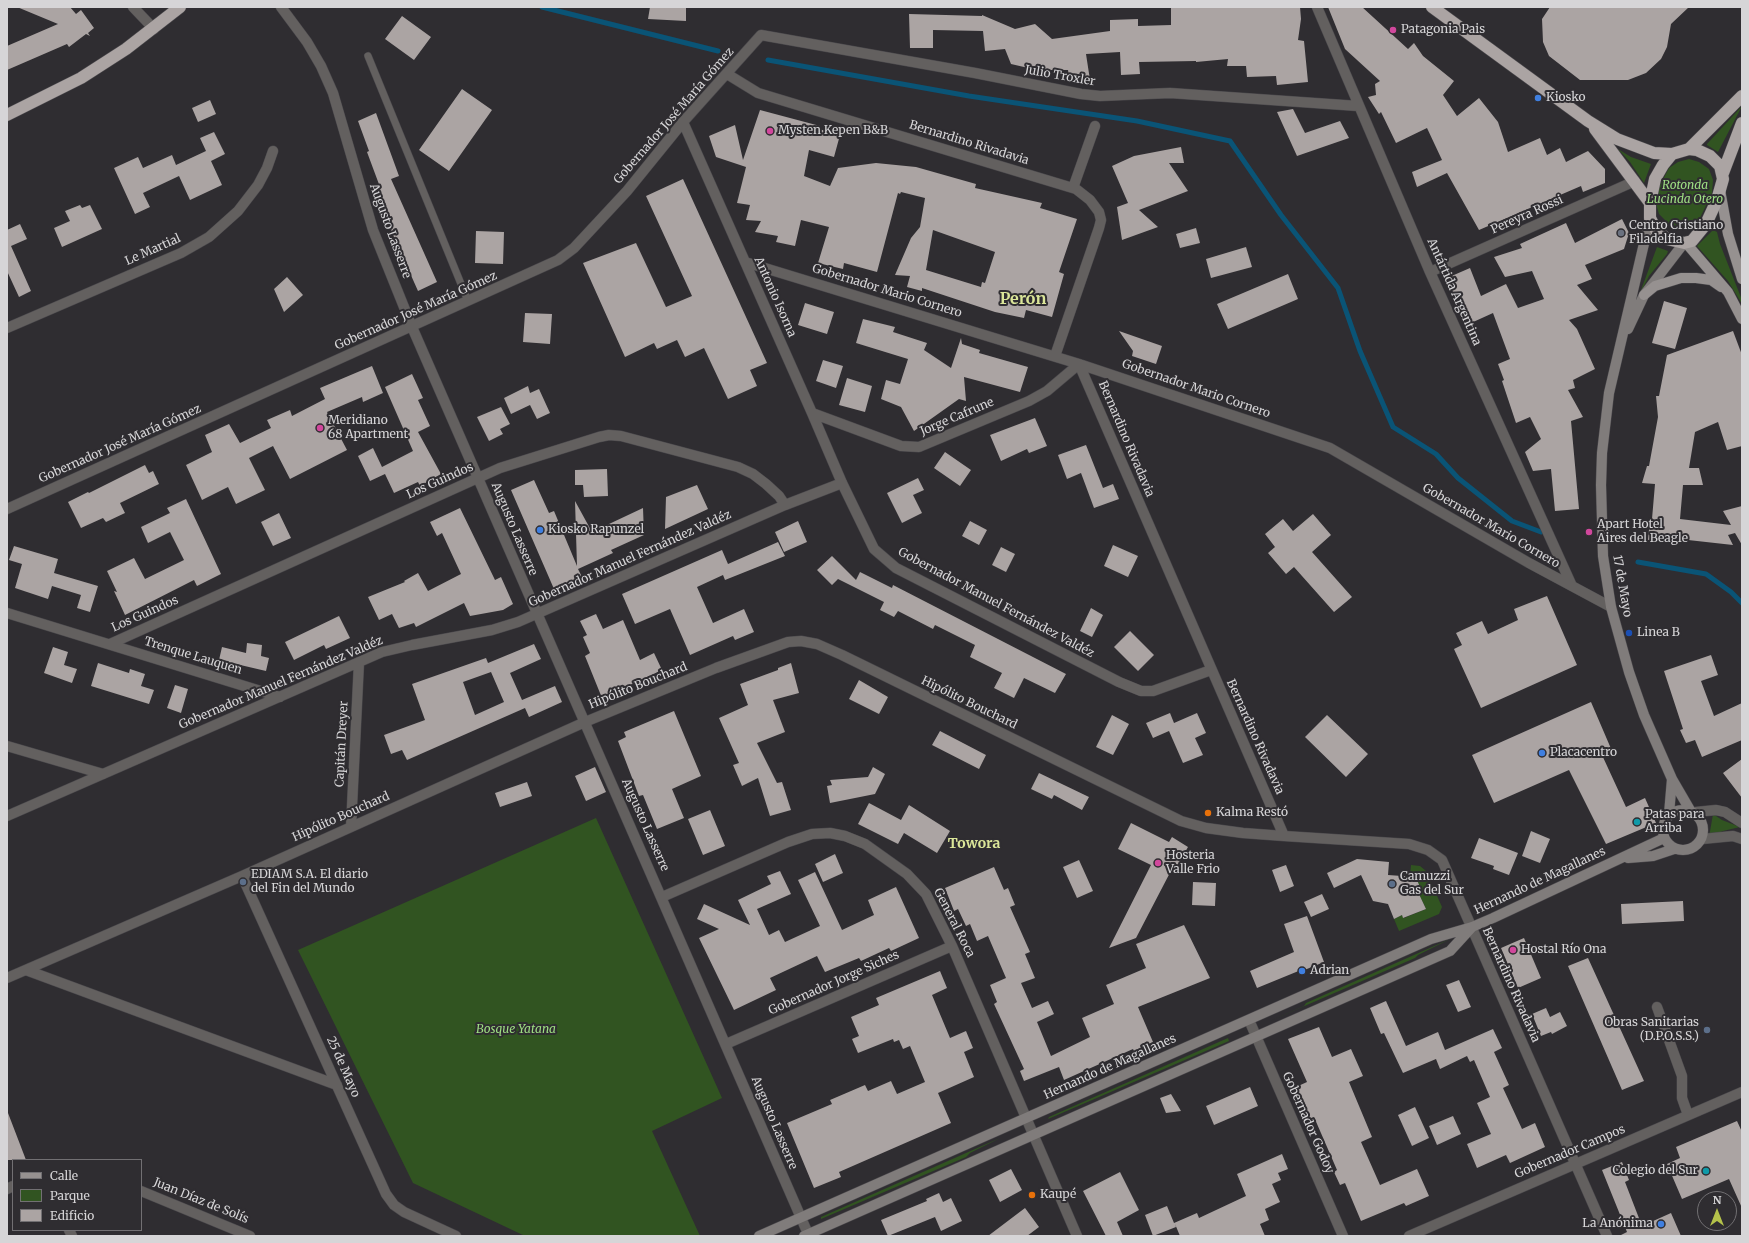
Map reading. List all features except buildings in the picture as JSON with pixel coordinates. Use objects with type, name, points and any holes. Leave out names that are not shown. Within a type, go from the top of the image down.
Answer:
[{"type":"highway","points":[[7,115],[81,78],[154,29],[180,7]]},
{"type":"highway","points":[[1432,7],[1588,121],[1617,139],[1654,153],[1672,154],[1688,148],[1742,96]]},
{"type":"highway","points":[[1588,121],[1635,181],[1650,203]]},
{"type":"highway","points":[[1672,154],[1658,172],[1650,203],[1650,218],[1656,230],[1661,235],[1673,241],[1685,243],[1698,236],[1706,224],[1720,188],[1727,159],[1742,123]]},
{"type":"highway","points":[[1688,148],[1710,156],[1720,166],[1723,173]]},
{"type":"main road","points":[[1720,188],[1728,234],[1742,279]]},
{"type":"main road","name":"17 de Mayo","points":[[1650,218],[1643,253],[1630,298],[1622,342],[1610,393],[1602,453],[1601,485],[1603,556],[1611,607],[1619,640],[1636,694],[1672,779],[1693,811]]},
{"type":"main road","points":[[1685,243],[1728,292],[1742,319]]},
{"type":"main road","name":"17 de Mayo","points":[[1622,342],[1644,295],[1685,243]]},
{"type":"main road","points":[[1644,295],[1655,286],[1681,278],[1710,280],[1728,292]]},
{"type":"main road","name":"17 de Mayo","points":[[1669,814],[1672,779]]},
{"type":"main road","points":[[1678,810],[1693,811],[1704,826],[1702,839],[1693,847],[1674,849],[1668,845],[1664,838],[1665,822],[1669,814],[1678,810]]},
{"type":"main road","name":"Hernando de Magallanes","points":[[760,1236],[1431,939],[1472,927],[1664,838]]},
{"type":"main road","name":"Hernando de Magallanes","points":[[1620,859],[1652,856],[1674,849]]},
{"type":"main road","name":"Hernando de Magallanes","points":[[807,1235],[1450,951],[1472,927]]},
{"type":"street","points":[[132,7],[154,29]]},
{"type":"street","name":"Augusto Lasserre","points":[[281,7],[307,42],[321,66],[333,93],[373,230],[412,327],[726,1044],[807,1235]]},
{"type":"street","name":"Antártida Argentina","points":[[1317,7],[1430,272],[1572,586]]},
{"type":"street","name":"Gobernador José María Gómez","points":[[7,509],[558,260],[574,248],[627,191],[684,122],[761,35]]},
{"type":"street","name":"Julio Troxler","points":[[761,35],[975,73],[1100,99],[1170,93],[1358,106]]},
{"type":"street","name":"Bernardino Rivadavia","points":[[727,74],[758,93],[1072,188],[1090,200],[1099,212],[1101,220],[1055,356]]},
{"type":"street","name":"Antonio Isorna","points":[[684,122],[842,483]]},
{"type":"street","points":[[1072,188],[1095,126]]},
{"type":"street","name":"Le Martial","points":[[7,328],[181,253],[209,237],[238,211],[258,185],[267,168],[273,151]]},
{"type":"street","name":"Pereyra Rossi","points":[[1430,272],[1635,181]]},
{"type":"street","name":"Gobernador Mario Cornero","points":[[745,262],[1055,356],[1330,448],[1529,563],[1611,607]]},
{"type":"street","name":"Bernardino Rivadavia","points":[[1079,364],[1284,836],[1409,844],[1428,850],[1442,860],[1607,1236]]},
{"type":"street","name":"Jorge Cafrune","points":[[812,413],[901,446],[919,447],[1029,401],[1047,391],[1079,364]]},
{"type":"street","name":"Los Guindos","points":[[110,644],[513,463],[599,437],[615,435],[738,467],[752,474],[766,484],[779,496],[785,505]]},
{"type":"street","name":"Gobernador Manuel Fernández Valdéz","points":[[7,816],[382,652],[492,630],[537,615],[785,505],[842,483],[874,550],[896,568],[1112,678],[1141,691],[1153,692],[1211,670]]},
{"type":"street","name":"Trenque Lauquen","points":[[7,613],[280,697]]},
{"type":"street","name":"Hipólito Bouchard","points":[[7,978],[242,876],[585,722],[768,648],[788,642],[801,641],[817,644],[842,654],[1181,821],[1206,828],[1243,834],[1284,836]]},
{"type":"street","name":"Capitán Dreyer","points":[[351,827],[359,662]]},
{"type":"street","points":[[7,746],[103,774]]},
{"type":"street","points":[[1693,811],[1716,810],[1742,816]]},
{"type":"street","points":[[1725,812],[1742,823]]},
{"type":"street","name":"General Roca","points":[[662,897],[788,842],[812,834],[830,833],[845,836],[865,844],[907,874],[918,884],[934,906],[1077,1236]]},
{"type":"street","points":[[1702,839],[1733,836],[1742,839]]},
{"type":"street","name":"25 de Mayo","points":[[242,876],[386,1194],[394,1205],[404,1212],[456,1236]]},
{"type":"street","name":"Gobernador Jorge Siches","points":[[726,1044],[952,946]]},
{"type":"street","points":[[26,970],[337,1085]]},
{"type":"street","points":[[1657,1007],[1682,1076],[1682,1098],[1688,1115]]},
{"type":"street","name":"Gobernador Godoy","points":[[1249,1020],[1343,1236]]},
{"type":"street","name":"Gobernador Campos","points":[[1409,1236],[1742,1092]]},
{"type":"street","name":"Juan Díaz de Solís","points":[[142,1191],[250,1236]]},
{"type":"lane","points":[[368,56],[468,301]]},
{"type":"green space","points":[[1742,106],[1718,152],[1707,145],[1707,144]]},
{"type":"green space","points":[[1618,149],[1631,157],[1651,164],[1644,183],[1630,162]]},
{"type":"green space","name":"Rotonda Lucinda Otero","points":[[1689,159],[1699,162],[1709,169],[1713,180],[1712,193],[1699,220],[1689,226],[1676,226],[1668,223],[1659,214],[1656,204],[1657,196],[1660,185],[1669,168],[1678,162]]},
{"type":"green space","points":[[1713,230],[1717,232],[1720,244],[1742,300],[1742,304],[1728,281],[1697,246]]},
{"type":"green space","points":[[1657,247],[1668,251],[1667,254],[1649,276],[1638,298]]},
{"type":"green space","points":[[1713,814],[1722,820],[1740,827],[1723,831],[1709,837]]},
{"type":"green space","name":"Bosque Yatana","points":[[596,818],[722,1098],[652,1131],[700,1236],[525,1236],[413,1183],[298,950]]},
{"type":"green space","points":[[1411,865],[1420,866],[1426,871],[1442,907],[1439,914],[1399,931],[1394,919],[1402,915],[1404,918],[1426,909],[1418,892],[1421,890],[1416,878],[1410,876]]},
{"type":"green space","points":[[1450,939],[1418,955],[1415,958],[1270,1021],[1304,1006],[1306,1003]]},
{"type":"green space","points":[[1228,1038],[1229,1041],[1048,1119],[1049,1117]]},
{"type":"green space","points":[[1000,1138],[970,1153],[966,1157],[821,1219],[821,1217]]},
{"type":"waterway","points":[[542,7],[718,51]]},
{"type":"waterway","points":[[768,60],[969,96],[1137,121],[1230,141],[1281,215],[1338,288],[1360,351],[1393,427],[1436,454],[1458,478],[1512,521],[1541,532]]},
{"type":"waterway","points":[[1638,562],[1706,574],[1731,592],[1742,603]]},
{"type":"place","name":"Patagonia Pais","points":[[1393,30]]},
{"type":"place","name":"Kiosko","points":[[1538,98]]},
{"type":"place","name":"Mysten Kepen B&B","points":[[770,131]]},
{"type":"place","name":"Centro Cristiano Filadelfia","points":[[1621,233]]},
{"type":"place","name":"Meridiano 68 Apartment","points":[[320,428]]},
{"type":"place","name":"Kiosko Rapunzel","points":[[540,530]]},
{"type":"place","name":"Apart Hotel Aires del Beagle","points":[[1589,532]]},
{"type":"place","name":"Linea B","points":[[1629,633]]},
{"type":"place","name":"Placacentro","points":[[1542,753]]},
{"type":"place","name":"Kalma Restó","points":[[1208,813]]},
{"type":"place","name":"Patas para Arriba","points":[[1637,822]]},
{"type":"place","name":"Hosteria Valle Frio","points":[[1158,863]]},
{"type":"place","name":"EDIAM S.A. El diario del Fin del Mundo","points":[[243,882]]},
{"type":"place","name":"Camuzzi Gas del Sur","points":[[1392,884]]},
{"type":"place","name":"Hostal Río Ona","points":[[1513,950]]},
{"type":"place","name":"Adrian","points":[[1302,971]]},
{"type":"place","name":"Obras Sanitarias (D.P.O.S.S.)","points":[[1707,1030]]},
{"type":"place","name":"Colegio del Sur","points":[[1706,1171]]},
{"type":"place","name":"Kaupé","points":[[1032,1195]]},
{"type":"place","name":"La Anónima","points":[[1661,1224]]},
{"type":"district","name":"Perón","points":[[1023,299]]},
{"type":"district","name":"Towora","points":[[974,844]]}]
